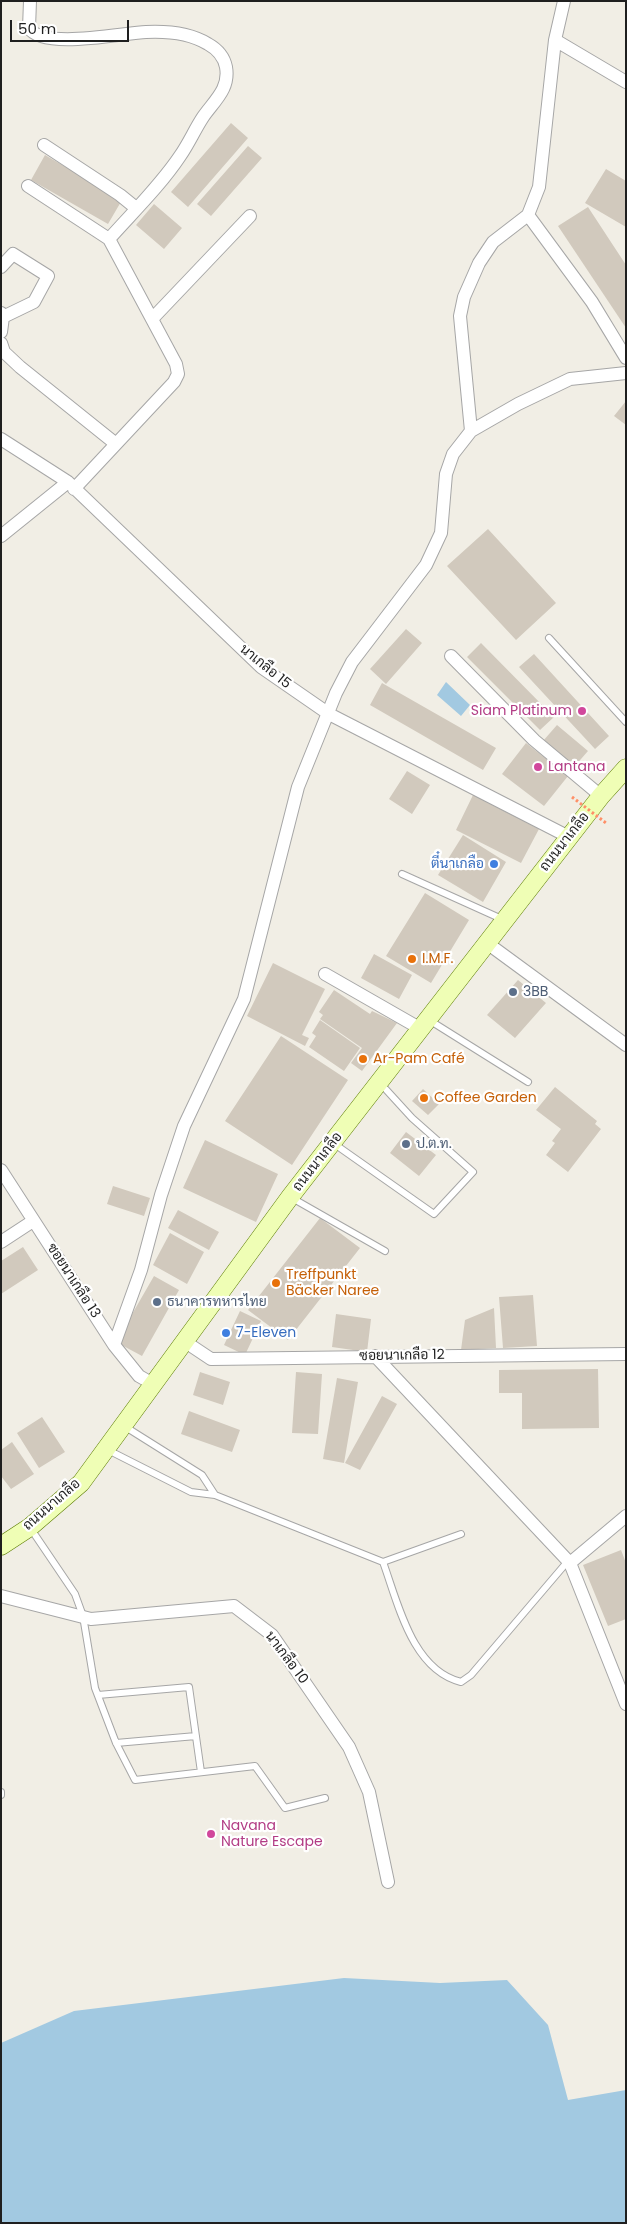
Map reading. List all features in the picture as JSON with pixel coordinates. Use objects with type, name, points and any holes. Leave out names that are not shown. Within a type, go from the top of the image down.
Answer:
[{"type":"street","points":[[30,1],[29,28],[38,36],[81,38],[146,32],[178,33],[194,37],[213,47],[225,61],[226,78],[220,97],[204,116],[175,162],[109,239]]},
{"type":"street","points":[[471,432],[460,316],[464,297],[479,263],[493,242],[528,215],[539,187],[555,40],[564,1]]},
{"type":"street","points":[[555,40],[626,82]]},
{"type":"street","points":[[44,145],[120,195],[136,208]]},
{"type":"street","points":[[1,536],[71,486],[116,444],[174,382],[178,374],[176,364],[109,239],[28,186]]},
{"type":"street","points":[[528,215],[592,302],[626,358]]},
{"type":"street","points":[[152,319],[250,216]]},
{"type":"street","points":[[1,267],[13,254],[48,276],[34,302],[2,315],[1,332]]},
{"type":"street","points":[[1,343],[4,352],[20,367],[116,444]]},
{"type":"street","points":[[114,1345],[141,1270],[161,1195],[184,1126],[244,999],[292,805],[336,693],[352,662],[426,565],[441,533],[446,474],[453,454],[471,432],[518,404],[570,379],[626,373]]},
{"type":"street","name":"นาเกลือ 15","points":[[1,439],[71,486],[261,667],[329,714],[569,837]]},
{"type":"street","points":[[451,656],[534,740],[601,796]]},
{"type":"street","name":"ถนนนาเกลือ","points":[[1,1546],[30,1527],[81,1483],[290,1197],[601,796],[626,768]]},
{"type":"street","points":[[487,943],[626,1045]]},
{"type":"street","points":[[326,974],[424,1025]]},
{"type":"street","name":"ซอยนาเกลือ 13","points":[[1,1170],[114,1345],[139,1376],[153,1384]]},
{"type":"street","points":[[1,1242],[34,1221]]},
{"type":"street","name":"ซอยนาเกลือ 12","points":[[184,1341],[211,1359],[626,1354]]},
{"type":"street","points":[[375,1356],[569,1562],[626,1704]]},
{"type":"street","points":[[569,1562],[626,1516]]},
{"type":"street","name":"นาเกลือ 10","points":[[1,1596],[91,1619],[234,1606],[272,1635],[348,1746],[369,1792],[388,1882]]},
{"type":"lane","points":[[548,638],[626,722]]},
{"type":"lane","points":[[402,874],[505,920]]},
{"type":"lane","points":[[424,1025],[528,1082]]},
{"type":"lane","points":[[333,1143],[434,1214],[473,1172],[412,1118],[379,1082]]},
{"type":"lane","points":[[290,1197],[385,1252]]},
{"type":"lane","points":[[123,1425],[202,1475],[215,1495]]},
{"type":"lane","points":[[106,1449],[191,1492],[215,1495],[383,1562],[461,1534]]},
{"type":"lane","points":[[30,1527],[69,1582],[83,1616],[98,1695],[116,1743],[135,1780],[255,1766],[285,1808],[325,1798]]},
{"type":"lane","points":[[383,1562],[421,1656],[448,1679],[461,1682],[471,1675],[569,1562]]},
{"type":"lane","points":[[98,1695],[189,1687],[201,1772]]},
{"type":"lane","points":[[116,1743],[196,1736]]},
{"type":"path","points":[[572,797],[606,823]]},
{"type":"water","points":[[446,682],[470,705],[461,716],[437,695]]},
{"type":"water","points":[[344,1978],[440,1983],[507,1980],[548,2025],[568,2100],[626,2090],[626,2223],[1,2223],[1,2043],[74,2011]]},
{"type":"building","points":[[231,123],[248,138],[188,207],[171,192]]},
{"type":"building","points":[[248,146],[262,158],[211,216],[197,204]]},
{"type":"building","points":[[45,155],[122,200],[108,224],[31,180]]},
{"type":"building","points":[[606,169],[626,181],[626,227],[585,203]]},
{"type":"building","points":[[154,204],[182,228],[164,249],[136,225]]},
{"type":"building","points":[[588,207],[626,265],[626,328],[558,226]]},
{"type":"building","points":[[626,401],[626,425],[614,416]]},
{"type":"building","points":[[488,529],[556,603],[516,640],[447,566]]},
{"type":"building","points":[[406,629],[422,643],[386,684],[370,669]]},
{"type":"building","points":[[481,643],[554,717],[540,730],[467,657]]},
{"type":"building","points":[[534,654],[609,736],[595,749],[519,667]]},
{"type":"building","points":[[382,683],[496,748],[483,770],[370,705]]},
{"type":"building","points":[[557,725],[588,751],[574,767],[543,741]]},
{"type":"building","points":[[526,743],[568,776],[544,806],[502,774]]},
{"type":"building","points":[[407,771],[430,785],[412,814],[389,799]]},
{"type":"building","points":[[473,795],[539,829],[521,863],[456,830]]},
{"type":"building","points":[[463,835],[506,862],[483,902],[438,875]]},
{"type":"building","points":[[425,893],[469,920],[431,983],[386,956]]},
{"type":"building","points":[[374,954],[412,975],[399,999],[361,978]]},
{"type":"building","points":[[273,963],[325,989],[302,1035],[309,1038],[305,1046],[247,1016]]},
{"type":"building","points":[[518,980],[546,1003],[515,1038],[487,1015]]},
{"type":"building","points":[[334,990],[370,1014],[372,1011],[397,1023],[362,1071],[351,1063],[362,1048],[320,1019],[323,1015],[319,1012]]},
{"type":"building","points":[[320,1020],[360,1048],[344,1071],[309,1047],[316,1036],[312,1033]]},
{"type":"building","points":[[281,1036],[348,1080],[292,1165],[225,1121]]},
{"type":"building","points":[[555,1087],[597,1121],[595,1124],[601,1129],[568,1172],[546,1155],[555,1143],[552,1141],[561,1129],[536,1110]]},
{"type":"building","points":[[423,1089],[439,1104],[428,1115],[412,1101]]},
{"type":"building","points":[[406,1132],[436,1155],[419,1176],[390,1153]]},
{"type":"building","points":[[205,1140],[278,1174],[256,1222],[183,1188]]},
{"type":"building","points":[[113,1186],[150,1198],[144,1216],[107,1204]]},
{"type":"building","points":[[178,1210],[219,1232],[209,1250],[168,1228]]},
{"type":"building","points":[[320,1218],[360,1248],[288,1340],[248,1310]]},
{"type":"building","points":[[170,1233],[204,1252],[187,1284],[153,1265]]},
{"type":"building","points":[[23,1247],[38,1270],[1,1294],[1,1261]]},
{"type":"building","points":[[154,1276],[179,1290],[142,1356],[116,1342]]},
{"type":"building","points":[[533,1295],[537,1346],[503,1348],[499,1297]]},
{"type":"building","points":[[494,1308],[496,1348],[461,1350],[465,1320]]},
{"type":"building","points":[[240,1311],[261,1321],[245,1355],[224,1345]]},
{"type":"building","points":[[336,1314],[371,1319],[367,1352],[332,1347]]},
{"type":"building","points":[[598,1369],[599,1428],[522,1429],[522,1393],[499,1393],[499,1370]]},
{"type":"building","points":[[200,1372],[230,1382],[223,1405],[193,1395]]},
{"type":"building","points":[[296,1372],[322,1374],[318,1434],[292,1433]]},
{"type":"building","points":[[337,1378],[358,1382],[344,1463],[323,1459]]},
{"type":"building","points":[[382,1396],[397,1404],[360,1470],[345,1463]]},
{"type":"building","points":[[189,1411],[240,1430],[232,1452],[181,1434]]},
{"type":"building","points":[[42,1417],[65,1452],[39,1468],[17,1433]]},
{"type":"building","points":[[12,1442],[34,1474],[11,1489],[1,1476],[1,1450]]},
{"type":"building","points":[[621,1550],[626,1563],[626,1619],[608,1626],[583,1565]]},
{"type":"place","name":"Siam Platinum","points":[[582,711]]},
{"type":"place","name":"Lantana","points":[[538,767]]},
{"type":"place","name":"ตี๋นาเกลือ","points":[[494,864]]},
{"type":"place","name":"I.M.F.","points":[[412,959]]},
{"type":"place","name":"3BB","points":[[513,992]]},
{"type":"place","name":"Ar-Pam Café","points":[[363,1059]]},
{"type":"place","name":"Coffee Garden","points":[[424,1098]]},
{"type":"place","name":"ป.ต.ท.","points":[[406,1144]]},
{"type":"place","name":"Treffpunkt Bäcker Naree","points":[[276,1283]]},
{"type":"place","name":"ธนาคารทหารไทย","points":[[157,1302]]},
{"type":"place","name":"7-Eleven","points":[[226,1333]]},
{"type":"place","name":"Navana Nature Escape","points":[[211,1834]]}]
